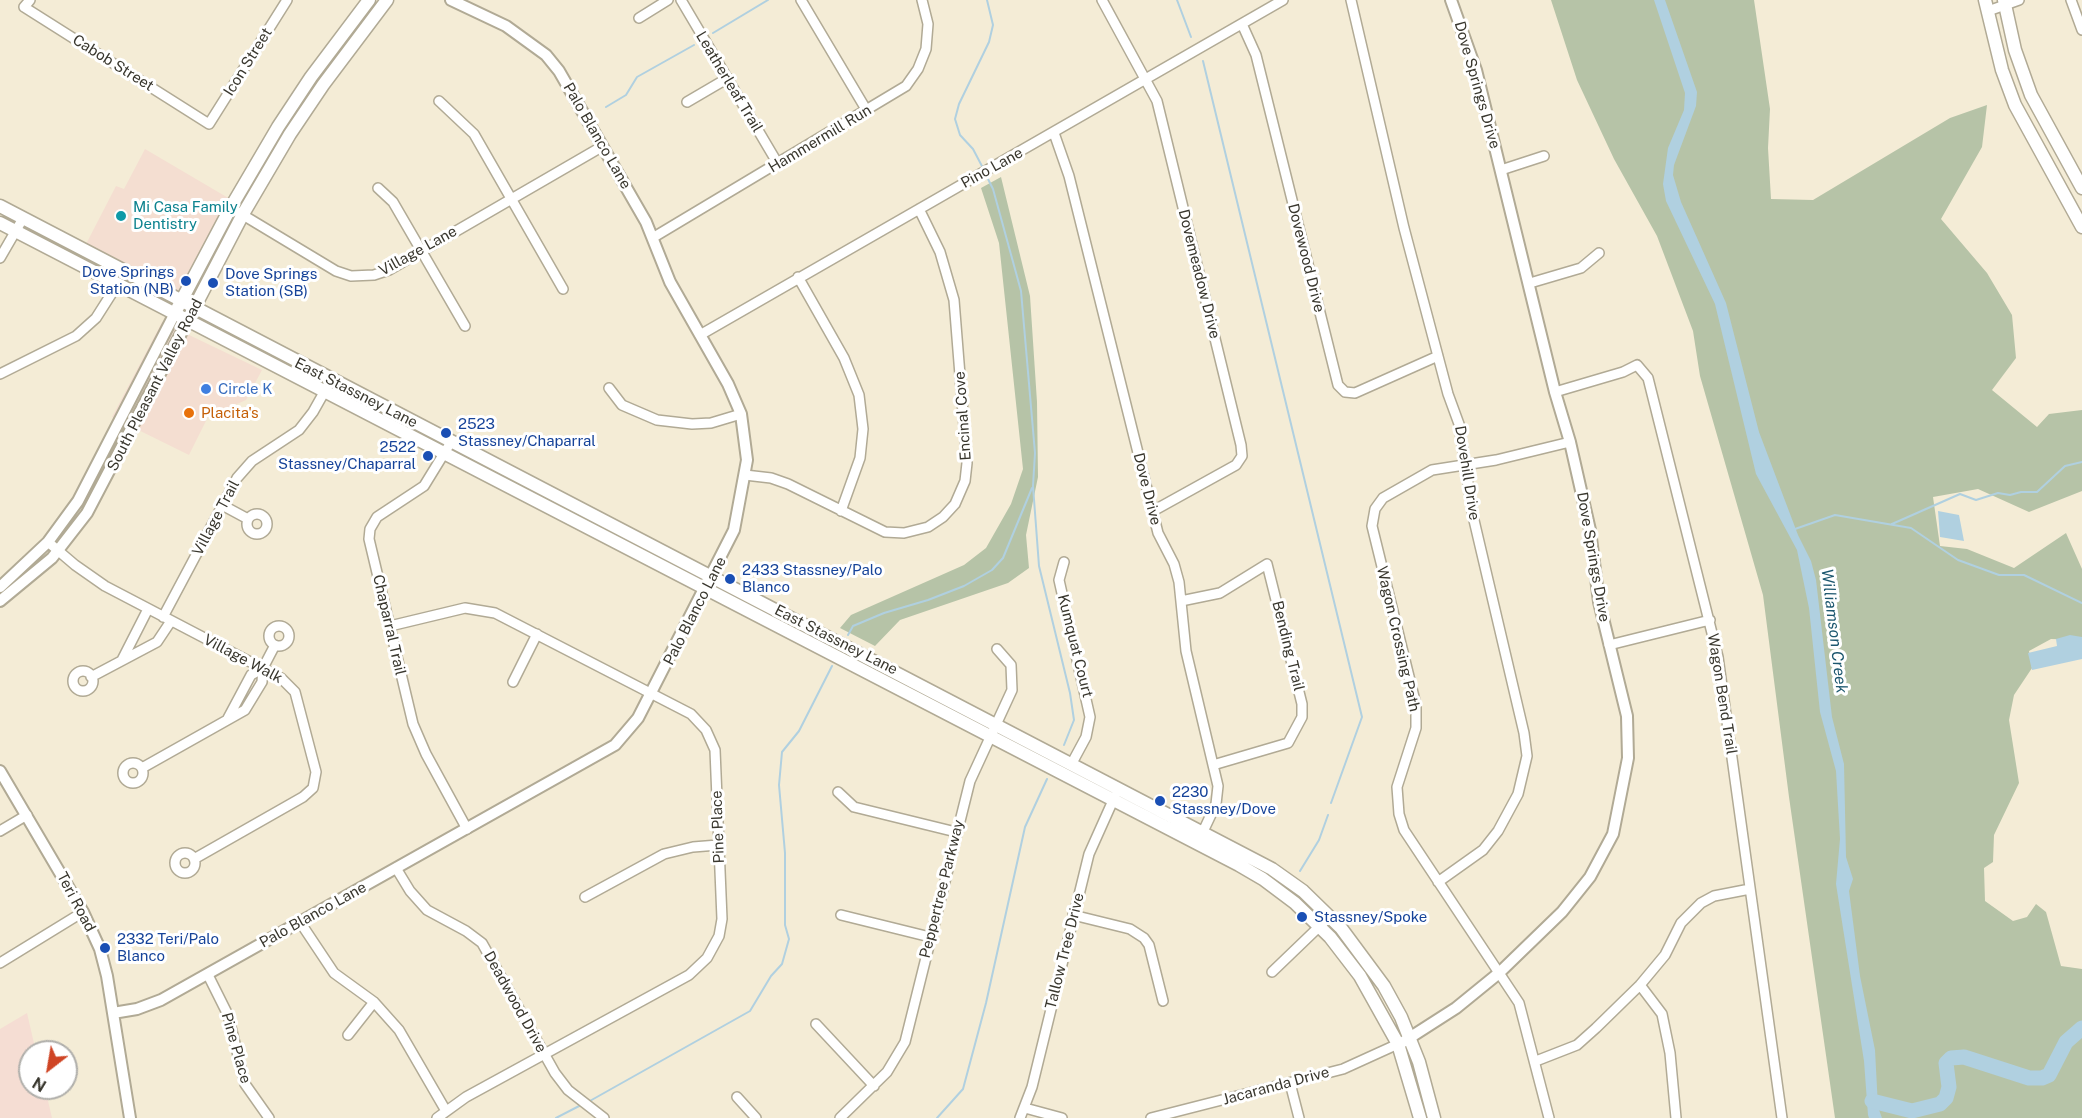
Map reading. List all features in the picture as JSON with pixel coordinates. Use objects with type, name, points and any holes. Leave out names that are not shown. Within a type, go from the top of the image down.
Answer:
[{"type":"main road","name":"South Pleasant Valley Road","points":[[174,315],[231,207],[300,93],[369,0]]},
{"type":"main road","name":"South Pleasant Valley Road","points":[[187,322],[243,214],[307,108],[387,0]]},
{"type":"main road","points":[[2005,3],[2015,50],[2031,95],[2082,188]]},
{"type":"main road","points":[[1987,6],[2005,79],[2015,105],[2082,227]]},
{"type":"main road","name":"East Stassney Lane","points":[[0,206],[22,220],[1204,831],[1283,876],[1329,916],[1353,943],[1379,979],[1434,1118]]},
{"type":"main road","name":"East Stassney Lane","points":[[0,223],[1263,879],[1319,927],[1360,976],[1404,1041],[1420,1118]]},
{"type":"street","name":"Cabob Street","points":[[30,0],[24,7],[209,124]]},
{"type":"street","name":"Icon Street","points":[[209,124],[287,0]]},
{"type":"street","name":"Palo Blanco Lane","points":[[113,1013],[155,1003],[208,975],[615,745],[631,729],[652,694],[734,530],[746,475],[747,445],[741,414],[728,384],[664,270],[654,237],[559,71],[546,55],[506,26],[451,0]]},
{"type":"street","points":[[639,18],[668,0]]},
{"type":"street","name":"Leatherleaf Trail","points":[[681,0],[778,164]]},
{"type":"street","points":[[801,0],[867,111]]},
{"type":"street","name":"Hammermill Run","points":[[654,237],[897,92],[918,69],[926,49],[928,32],[922,0]]},
{"type":"street","name":"Dovemeadow Drive","points":[[1102,0],[1156,100],[1242,456],[1236,465],[1153,510]]},
{"type":"street","name":"Pino Lane","points":[[700,335],[1283,0]]},
{"type":"street","name":"Dovehill Drive","points":[[1351,0],[1404,228],[1438,356],[1460,424],[1473,516],[1524,733],[1527,756],[1518,794],[1498,831],[1483,850],[1438,882]]},
{"type":"street","name":"Dove Springs Drive","points":[[1404,1041],[1456,1008],[1499,973],[1562,912],[1590,877],[1613,834],[1626,778],[1628,735],[1627,716],[1599,602],[1590,530],[1570,441],[1554,392],[1530,283],[1467,37],[1451,0]]},
{"type":"street","points":[[1987,6],[2019,0]]},
{"type":"street","points":[[2071,0],[2082,30]]},
{"type":"street","name":"Dovewood Drive","points":[[1242,24],[1258,62],[1338,385],[1345,392],[1354,393],[1438,356]]},
{"type":"street","points":[[687,102],[728,78]]},
{"type":"street","points":[[439,101],[471,129],[563,289]]},
{"type":"street","name":"Dove Drive","points":[[1054,133],[1069,176],[1158,533],[1177,573],[1186,651],[1218,786],[1216,804],[1197,843]]},
{"type":"street","name":"Village Lane","points":[[231,207],[329,267],[351,276],[381,273],[603,146]]},
{"type":"street","points":[[1501,170],[1544,156]]},
{"type":"street","points":[[378,188],[393,202],[465,326]]},
{"type":"street","name":"Encinal Cove","points":[[746,475],[780,480],[885,532],[912,532],[928,527],[943,517],[955,504],[965,481],[967,463],[954,300],[940,252],[919,209]]},
{"type":"street","points":[[0,258],[22,220]]},
{"type":"street","points":[[1530,283],[1581,268],[1599,253]]},
{"type":"street","points":[[798,277],[844,358],[859,395],[863,429],[860,458],[841,511]]},
{"type":"street","points":[[0,374],[76,336],[96,318],[117,285]]},
{"type":"street","name":"South Pleasant Valley Road","points":[[0,587],[48,542],[84,492],[174,315]]},
{"type":"street","name":"South Pleasant Valley Road","points":[[0,601],[28,581],[59,551],[96,498],[187,322]]},
{"type":"street","name":"Wagon Bend Trail","points":[[1554,392],[1623,372],[1637,364],[1648,378],[1718,657],[1782,1118]]},
{"type":"street","name":"Village Trail","points":[[91,677],[157,642],[222,505],[247,466],[299,430],[331,380]]},
{"type":"street","points":[[609,388],[622,405],[657,420],[692,424],[711,423],[741,414]]},
{"type":"street","name":"Wagon Crossing Path","points":[[1549,1118],[1519,1002],[1404,830],[1396,803],[1397,788],[1416,728],[1416,705],[1372,526],[1375,509],[1383,498],[1432,470],[1496,460],[1570,441]]},
{"type":"street","name":"Chaparral Trail","points":[[451,442],[424,486],[380,513],[370,529],[370,544],[419,740],[467,829]]},
{"type":"street","points":[[222,505],[248,519]]},
{"type":"street","name":"Village Walk","points":[[48,542],[88,576],[263,668],[287,682],[295,692],[316,772],[314,784],[303,797],[194,859]]},
{"type":"street","name":"Kumquat Court","points":[[1064,562],[1059,580],[1090,717],[1086,737],[1069,761]]},
{"type":"street","name":"Bending Trail","points":[[1181,601],[1220,593],[1267,564],[1302,704],[1302,717],[1288,743],[1213,765]]},
{"type":"street","name":"Pine Place","points":[[390,626],[465,608],[506,617],[690,714],[703,726],[715,750],[722,919],[719,936],[707,958],[689,975],[545,1054],[437,1118]]},
{"type":"street","points":[[122,660],[147,609]]},
{"type":"street","points":[[1609,645],[1710,620]]},
{"type":"street","points":[[513,682],[537,634]]},
{"type":"street","points":[[142,768],[226,720],[251,675],[263,668],[275,645]]},
{"type":"street","name":"Peppertree Parkway","points":[[840,1118],[892,1066],[905,1042],[970,781],[1008,702],[1013,676],[1011,665],[997,649]]},
{"type":"street","name":"Teri Road","points":[[0,771],[83,912],[104,963],[130,1118]]},
{"type":"street","name":"Tallow Tree Drive","points":[[1020,1118],[1025,1108],[1093,842],[1119,787]]},
{"type":"street","points":[[838,792],[854,807],[956,832]]},
{"type":"street","points":[[0,831],[27,815]]},
{"type":"street","points":[[585,897],[664,854],[693,847],[718,845]]},
{"type":"street","name":"Deadwood Drive","points":[[396,868],[410,891],[427,910],[466,931],[488,951],[561,1082],[604,1118]]},
{"type":"street","points":[[1536,1061],[1577,1045],[1640,985],[1665,955],[1689,913],[1714,896],[1750,890]]},
{"type":"street","points":[[0,963],[83,912]]},
{"type":"street","points":[[841,915],[930,937]]},
{"type":"street","points":[[1073,915],[1130,928],[1144,938],[1149,945],[1163,1001]]},
{"type":"street","points":[[1272,972],[1329,916]]},
{"type":"street","points":[[300,922],[334,974],[374,1002],[399,1030],[446,1111]]},
{"type":"street","name":"Pine Place","points":[[208,975],[228,1015],[245,1084],[269,1118]]},
{"type":"street","points":[[1640,985],[1662,1014],[1670,1053],[1676,1118]]},
{"type":"street","points":[[348,1035],[374,1002]]},
{"type":"street","points":[[816,1024],[874,1086]]},
{"type":"street","name":"Jacaranda Drive","points":[[1150,1118],[1190,1113],[1343,1069],[1404,1041]]},
{"type":"street","points":[[1290,1083],[1299,1118]]},
{"type":"street","points":[[737,1097],[756,1118]]},
{"type":"street","points":[[1025,1108],[1062,1118]]},
{"type":"shaded area","points":[[145,149],[230,199],[179,294],[84,248],[116,186],[124,189]]},
{"type":"shaded area","points":[[162,322],[262,370],[246,400],[208,417],[189,455],[112,417]]},
{"type":"shaded area","points":[[27,1013],[33,1040],[18,1040],[18,1100],[48,1100],[52,1118],[0,1118],[0,1029]]},
{"type":"green space","points":[[1551,0],[1754,0],[1770,109],[1768,148],[1771,199],[1813,200],[1950,118],[1987,105],[1982,147],[1941,219],[1987,273],[2012,315],[2016,358],[1992,390],[2037,427],[2049,414],[2082,410],[2082,491],[2029,512],[1978,489],[1933,497],[1940,546],[1967,549],[2014,568],[2066,533],[2082,569],[2082,640],[2051,639],[2029,651],[2032,668],[2014,695],[2009,720],[2019,783],[1994,835],[1993,862],[1984,868],[1985,901],[2013,921],[2027,917],[2036,904],[2046,912],[2061,966],[2082,969],[2082,1118],[1835,1118],[1763,595],[1700,376],[1693,331],[1657,236],[1614,159],[1577,80]]},
{"type":"green space","points":[[1001,177],[1030,296],[1037,402],[1038,477],[1026,535],[1029,568],[1008,583],[900,620],[875,646],[840,628],[851,615],[964,565],[986,548],[1011,504],[1023,469],[999,243],[981,188]]},
{"type":"water","points":[[1654,0],[1665,0],[1697,92],[1696,106],[1674,165],[1673,175],[1681,202],[1726,303],[1759,432],[1798,535],[1811,561],[1816,580],[1832,717],[1844,764],[1846,857],[1853,879],[1849,891],[1860,976],[1875,1050],[1878,1107],[1882,1118],[1869,1118],[1868,1115],[1864,1061],[1836,884],[1840,839],[1836,771],[1820,712],[1809,608],[1797,550],[1756,474],[1715,304],[1666,201],[1663,184],[1668,148],[1684,110],[1685,93]]},
{"type":"water","points":[[1938,511],[1959,515],[1964,541],[1940,537]]},
{"type":"water","points":[[2070,635],[2082,637],[2082,659],[2032,670],[2028,653],[2057,646],[2056,639]]},
{"type":"waterway","points":[[713,33],[768,0]]},
{"type":"waterway","points":[[984,170],[973,149],[960,135],[955,119],[959,104],[989,42],[993,25],[987,0]]},
{"type":"waterway","points":[[1177,0],[1191,37]]},
{"type":"waterway","points":[[606,107],[626,95],[637,77],[694,45]]},
{"type":"waterway","points":[[1203,61],[1362,717],[1331,803]]},
{"type":"waterway","points":[[986,175],[993,189],[1021,291],[1035,453],[1033,486],[1039,566],[1070,693],[1074,720],[1064,745]]},
{"type":"waterway","points":[[1892,524],[1960,494],[1976,500],[1998,493],[2010,495],[2037,492],[2065,466],[2082,462]]},
{"type":"waterway","points":[[848,635],[853,626],[964,586],[992,570],[1003,558],[1032,488]]},
{"type":"waterway","points":[[1795,529],[1835,515],[1911,528],[1958,560],[1999,575],[2024,575],[2082,603]]},
{"type":"waterway","points":[[588,1102],[750,1011],[771,976],[782,964],[789,939],[785,925],[785,853],[779,785],[782,752],[799,731],[832,666]]},
{"type":"waterway","points":[[937,1118],[963,1089],[986,1003],[1025,827],[1047,779]]},
{"type":"waterway","points":[[1300,871],[1319,840],[1328,815]]},
{"type":"waterway","points":[[1872,1101],[1912,1111],[1940,1104],[1946,1098],[1949,1087],[1946,1063],[1951,1058],[1964,1057],[2029,1078],[2042,1078],[2049,1075],[2066,1042],[2082,1028]]},
{"type":"waterway","points":[[556,1118],[583,1104]]},
{"type":"place","name":"Mi Casa Family Dentistry","points":[[121,216]]},
{"type":"place","name":"Dove Springs Station (NB)","points":[[186,281]]},
{"type":"place","name":"Dove Springs Station (SB)","points":[[213,283]]},
{"type":"place","name":"Circle K","points":[[206,389]]},
{"type":"place","name":"Placita's","points":[[189,413]]},
{"type":"place","name":"2523 Stassney/Chaparral","points":[[446,433]]},
{"type":"place","name":"2522 Stassney/Chaparral","points":[[428,456]]},
{"type":"place","name":"2433 Stassney/Palo Blanco","points":[[730,579]]},
{"type":"place","name":"2230 Stassney/Dove","points":[[1160,801]]},
{"type":"place","name":"Stassney/Spoke","points":[[1302,917]]},
{"type":"place","name":"2332 Teri/Palo Blanco","points":[[105,948]]},
{"type":"water label","name":"Williamson Creek","points":[[1834,631]]}]
